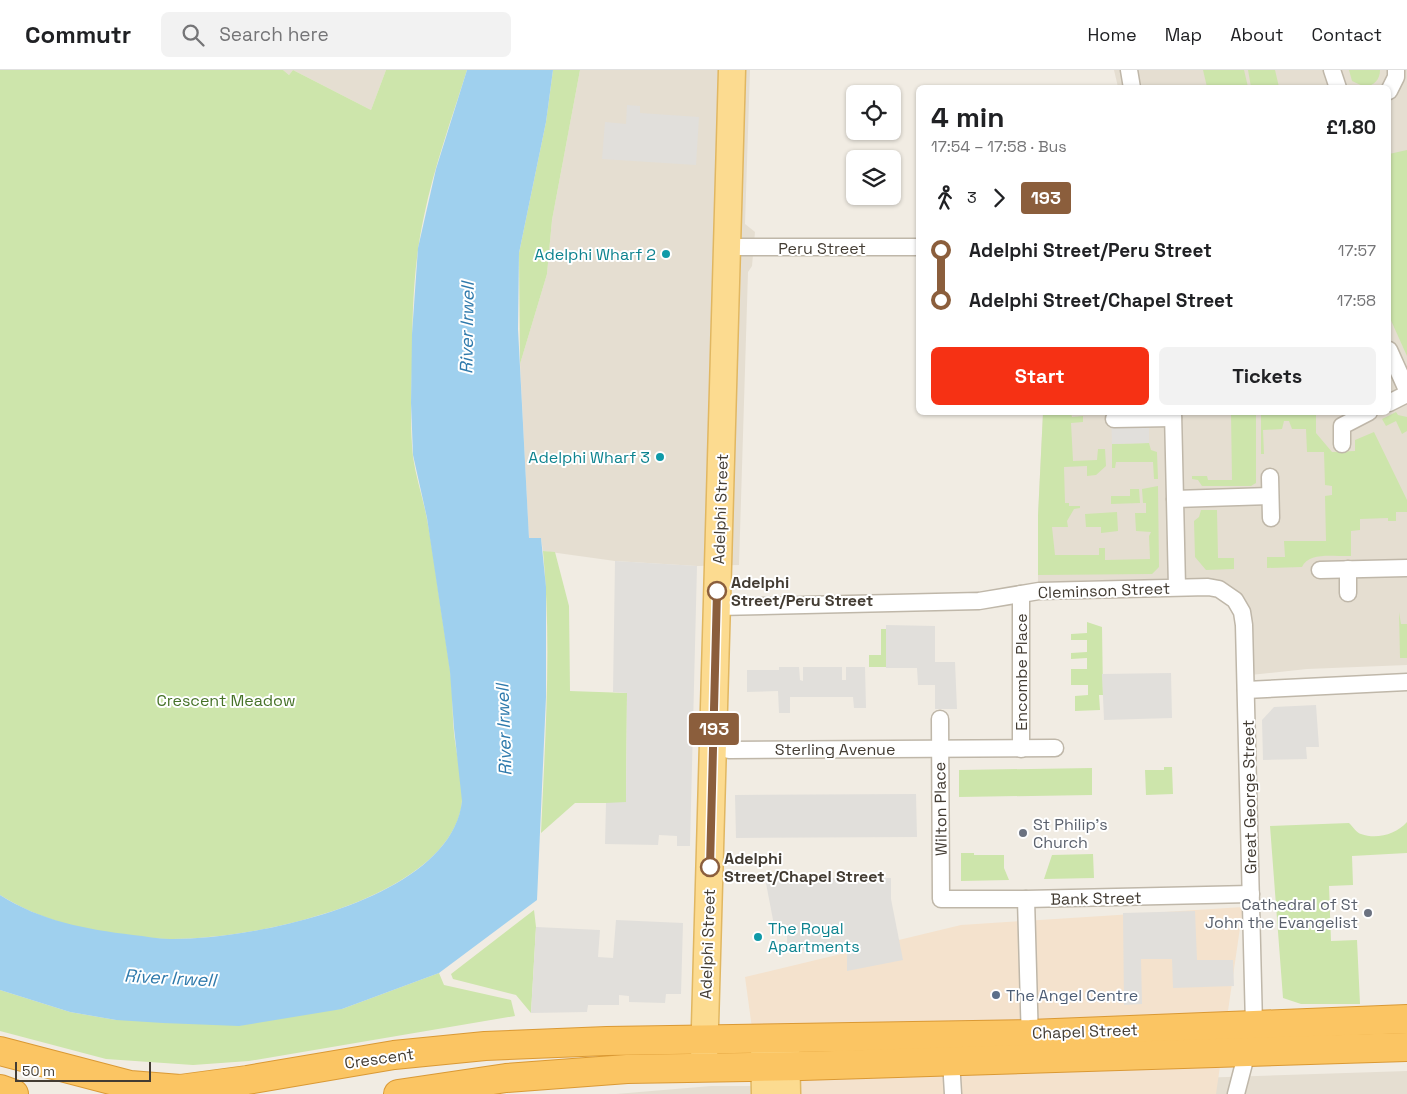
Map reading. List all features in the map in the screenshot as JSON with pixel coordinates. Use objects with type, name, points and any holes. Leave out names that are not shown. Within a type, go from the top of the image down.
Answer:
[{"type":"highway","name":"Chapel Street","points":[[775,1067],[951,1060],[1031,1046],[1254,1025],[1407,1019]]},
{"type":"highway","name":"Crescent","points":[[0,1051],[130,1085],[180,1089],[420,1052],[485,1046],[607,1041],[775,1039]]},
{"type":"highway","name":"Chapel Street","points":[[775,1039],[1247,1052],[1407,1047]]},
{"type":"highway","points":[[398,1094],[506,1078],[627,1070],[775,1067]]},
{"type":"main road","name":"Adelphi Street","points":[[704,1068],[732,70]]},
{"type":"main road","points":[[765,1094],[775,1067],[775,1039]]},
{"type":"main road","points":[[775,1067],[787,1094]]},
{"type":"street","points":[[1129,70],[1132,85]]},
{"type":"street","points":[[1332,70],[1337,85]]},
{"type":"street","points":[[1391,87],[1396,77],[1396,70]]},
{"type":"street","name":"Peru Street","points":[[726,248],[916,247]]},
{"type":"street","points":[[1391,354],[1407,390]]},
{"type":"street","points":[[1391,402],[1407,394]]},
{"type":"street","points":[[1114,419],[1173,415],[1177,587]]},
{"type":"street","points":[[1342,444],[1339,419],[1356,415]]},
{"type":"street","points":[[1270,477],[1271,518]]},
{"type":"street","points":[[1175,499],[1270,496]]},
{"type":"street","points":[[1320,570],[1407,568]]},
{"type":"street","points":[[1348,569],[1348,593]]},
{"type":"street","name":"Cleminson Street","points":[[717,607],[979,601],[1039,591],[1208,587],[1219,589],[1235,600],[1242,612],[1246,690]]},
{"type":"street","name":"Encombe Place","points":[[1021,594],[1021,749]]},
{"type":"street","points":[[1246,690],[1407,682]]},
{"type":"street","name":"Great George Street","points":[[1236,1094],[1254,1025],[1246,690]]},
{"type":"street","name":"Wilton Place","points":[[940,719],[941,899]]},
{"type":"street","name":"Sterling Avenue","points":[[729,750],[1056,748]]},
{"type":"street","name":"Bank Street","points":[[941,899],[1251,894]]},
{"type":"street","points":[[1026,899],[1031,1046]]},
{"type":"street","points":[[951,1060],[953,1094]]},
{"type":"shaded area","points":[[283,70],[293,70],[289,75]]},
{"type":"shaded area","points":[[293,70],[386,70],[371,110]]},
{"type":"shaded area","points":[[580,70],[750,70],[745,224],[755,232],[752,266],[748,272],[739,565],[697,566],[615,561],[543,551],[541,538],[529,539],[520,364],[547,274],[552,220]]},
{"type":"shaded area","points":[[1114,70],[1407,70],[1407,665],[1307,669],[1250,675],[1246,613],[1215,585],[1186,578],[1038,582],[1038,516],[1043,415],[1391,415],[1391,85],[1118,85]]},
{"type":"shaded area","points":[[627,105],[640,106],[640,113],[699,117],[696,165],[602,159],[605,122],[626,124]]},
{"type":"shaded area","points":[[1111,415],[1149,415],[1149,443],[1112,444]]},
{"type":"shaded area","points":[[615,561],[697,566],[690,846],[677,846],[677,836],[659,835],[658,845],[605,844],[606,803],[626,802],[627,693],[613,692]]},
{"type":"shaded area","points":[[886,625],[935,626],[935,662],[955,662],[957,709],[935,709],[935,685],[918,685],[917,668],[886,668]]},
{"type":"shaded area","points":[[779,667],[799,667],[800,680],[803,681],[803,667],[842,667],[842,680],[846,680],[846,667],[865,667],[866,708],[854,708],[853,697],[790,697],[790,713],[779,713],[778,691],[747,692],[747,670],[779,670]]},
{"type":"shaded area","points":[[1171,673],[1172,718],[1104,720],[1102,674]]},
{"type":"shaded area","points":[[1316,705],[1319,747],[1306,747],[1307,759],[1263,760],[1262,720],[1274,707]]},
{"type":"shaded area","points":[[916,794],[917,837],[736,838],[735,795]]},
{"type":"shaded area","points":[[765,878],[891,878],[891,899],[903,960],[847,971],[847,949],[787,951],[787,925],[774,925]]},
{"type":"shaded area","points":[[1243,907],[1216,1094],[761,1094],[745,977],[961,925]]},
{"type":"shaded area","points":[[1195,911],[1197,960],[1233,960],[1234,986],[1173,988],[1172,959],[1141,959],[1142,1004],[1124,1005],[1123,913]]},
{"type":"shaded area","points":[[616,920],[683,923],[681,994],[666,994],[665,1003],[629,1002],[629,996],[619,995],[619,1005],[588,1005],[587,1012],[531,1013],[536,927],[600,930],[598,957],[613,958]]},
{"type":"shaded area","points":[[1407,1071],[1407,1094],[616,1094],[711,1086],[958,1086]]},
{"type":"green space","name":"Crescent Meadow","points":[[0,70],[283,70],[289,75],[293,70],[371,110],[386,70],[467,70],[433,179],[420,235],[412,330],[411,412],[413,457],[430,535],[452,685],[454,733],[462,801],[461,809],[446,841],[418,869],[381,891],[338,909],[292,923],[205,938],[170,939],[126,936],[82,928],[39,915],[0,895]]},
{"type":"green space","points":[[553,70],[580,70],[552,220],[547,274],[520,364],[519,253],[546,122]]},
{"type":"green space","points":[[1203,70],[1244,70],[1248,85],[1207,85]]},
{"type":"green space","points":[[1248,70],[1275,70],[1279,85],[1251,85]]},
{"type":"green space","points":[[1349,70],[1380,70],[1376,82],[1371,85],[1361,85],[1352,81]]},
{"type":"green space","points":[[1407,150],[1407,356],[1391,320],[1391,154]]},
{"type":"green space","points":[[1396,412],[1398,415],[1407,417],[1407,431],[1402,434],[1396,421],[1386,426],[1382,419]]},
{"type":"green space","points":[[1043,415],[1083,416],[1083,422],[1071,423],[1073,461],[1097,460],[1098,449],[1105,449],[1106,466],[1096,475],[1087,476],[1087,466],[1064,467],[1065,503],[1069,503],[1069,506],[1080,506],[1080,508],[1074,509],[1067,521],[1068,527],[1052,527],[1055,555],[1099,555],[1099,548],[1105,548],[1105,560],[1150,559],[1149,536],[1151,532],[1136,531],[1135,513],[1146,513],[1146,503],[1143,503],[1142,489],[1158,486],[1159,567],[1152,574],[1038,575],[1038,516]]},
{"type":"green space","points":[[1231,415],[1256,415],[1256,483],[1251,486],[1202,486],[1198,480],[1192,479],[1192,476],[1207,476],[1208,480],[1232,480]]},
{"type":"green space","points":[[1261,415],[1316,415],[1316,433],[1332,452],[1355,451],[1355,440],[1374,432],[1407,500],[1407,512],[1396,512],[1396,521],[1388,521],[1388,518],[1360,519],[1360,530],[1351,531],[1351,556],[1317,557],[1310,559],[1302,567],[1267,568],[1267,557],[1285,557],[1284,541],[1326,541],[1325,496],[1332,495],[1332,486],[1325,485],[1324,452],[1307,452],[1306,429],[1292,429],[1289,421],[1284,421],[1282,429],[1263,430],[1264,454],[1261,454]]},
{"type":"green space","points":[[1149,443],[1151,450],[1157,452],[1158,479],[1154,479],[1153,462],[1116,462],[1115,468],[1112,468],[1112,444]]},
{"type":"green space","points":[[1130,489],[1139,489],[1140,503],[1111,504],[1111,496],[1130,496]]},
{"type":"green space","points":[[1201,510],[1217,510],[1218,558],[1234,558],[1234,569],[1206,570],[1195,557],[1194,521],[1199,517]]},
{"type":"green space","points":[[1117,512],[1118,531],[1101,533],[1101,527],[1086,527],[1085,514]]},
{"type":"green space","points":[[543,551],[555,552],[569,606],[570,691],[627,693],[626,803],[575,803],[541,833],[547,657],[546,586]]},
{"type":"green space","points":[[1399,612],[1401,624],[1407,624],[1407,658],[1400,658]]},
{"type":"green space","points":[[1087,622],[1102,627],[1103,695],[1099,695],[1100,710],[1075,711],[1075,696],[1088,695],[1088,685],[1071,685],[1071,669],[1087,669],[1087,658],[1071,659],[1071,653],[1087,652],[1087,640],[1071,640],[1071,634],[1087,633]]},
{"type":"green space","points":[[881,629],[886,629],[886,667],[869,667],[869,655],[881,655]]},
{"type":"green space","points":[[1164,767],[1172,767],[1173,794],[1146,795],[1145,770],[1164,770]]},
{"type":"green space","points":[[1092,768],[1092,795],[959,797],[959,770]]},
{"type":"green space","points":[[1407,822],[1407,853],[1352,856],[1353,885],[1329,886],[1331,941],[1357,940],[1360,1004],[1301,1004],[1283,998],[1270,826],[1349,823],[1356,831],[1367,836],[1380,836],[1392,833]]},
{"type":"green space","points":[[961,853],[1004,855],[1004,868],[1009,880],[961,881]]},
{"type":"green space","points":[[1093,854],[1094,878],[1044,879],[1052,855]]},
{"type":"green space","points":[[534,910],[536,927],[531,1013],[516,995],[453,979],[451,974]]},
{"type":"green space","points":[[439,973],[444,985],[511,1000],[515,1016],[249,1061],[193,1065],[106,1059],[0,1031],[0,990],[70,1012],[116,1020],[342,1009]]},
{"type":"water","name":"River Irwell","points":[[467,70],[553,70],[546,122],[519,253],[518,329],[529,538],[541,538],[546,587],[546,697],[537,900],[439,973],[342,1009],[239,1026],[163,1023],[116,1020],[70,1012],[0,990],[0,895],[47,918],[115,933],[170,939],[248,932],[295,922],[342,908],[386,889],[423,865],[450,836],[462,801],[450,672],[427,518],[413,455],[411,403],[412,334],[418,248],[436,169]]},
{"type":"bus line","name":"193","points":[[710,867],[717,591]]},
{"type":"place","name":"Adelphi Wharf 2","points":[[666,254]]},
{"type":"place","name":"Adelphi Wharf 3","points":[[660,457]]},
{"type":"place","name":"Adelphi Street/Peru Street","points":[[717,591]]},
{"type":"place","name":"St Philip's Church","points":[[1023,833]]},
{"type":"place","name":"Adelphi Street/Chapel Street","points":[[710,867]]},
{"type":"place","name":"Cathedral of St John the Evangelist","points":[[1368,913]]},
{"type":"place","name":"The Royal Apartments","points":[[758,937]]},
{"type":"place","name":"The Angel Centre","points":[[996,995]]}]
